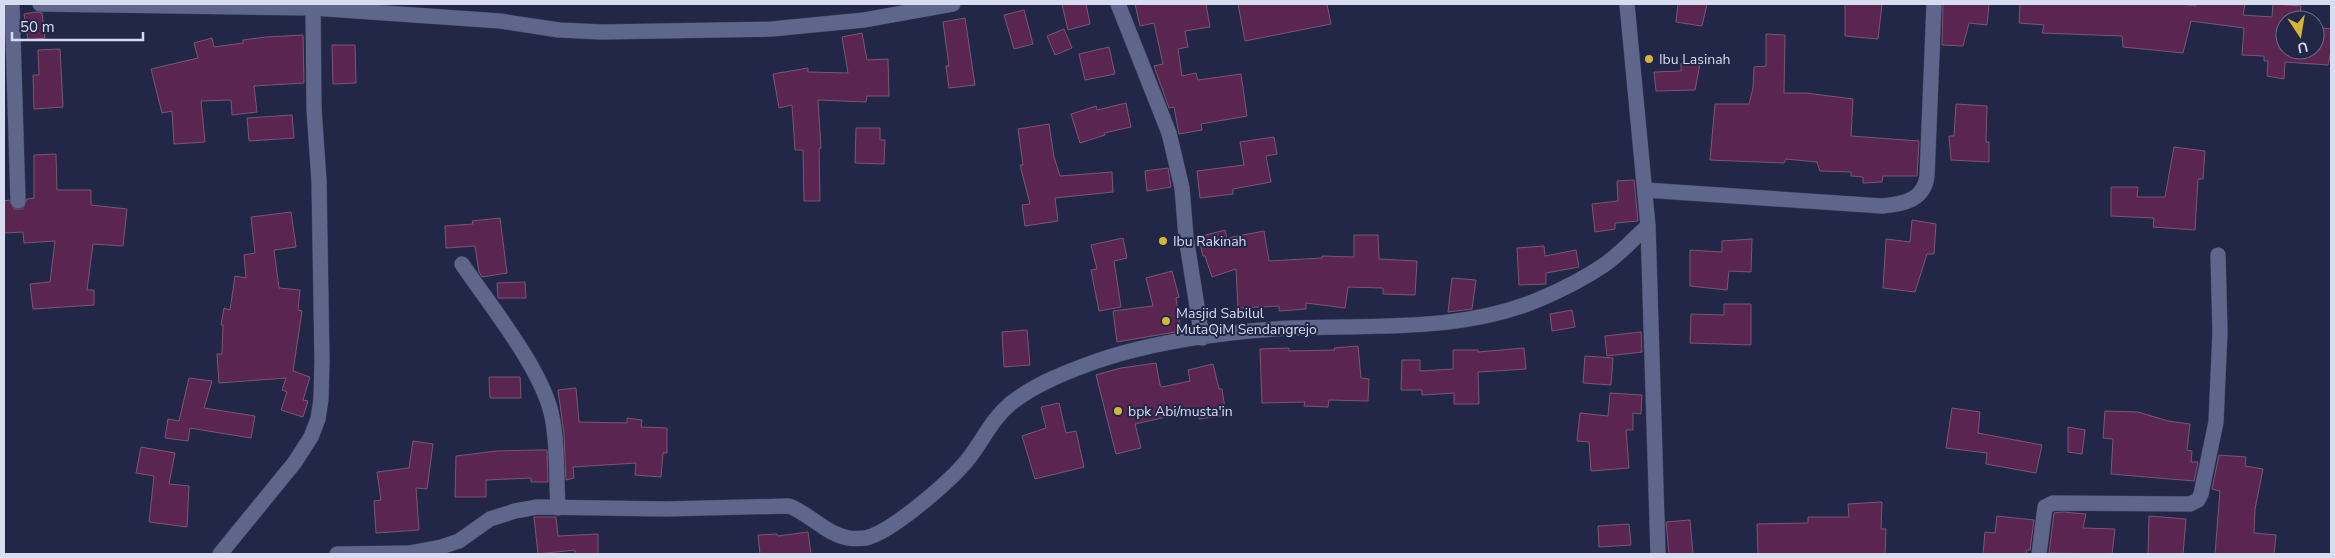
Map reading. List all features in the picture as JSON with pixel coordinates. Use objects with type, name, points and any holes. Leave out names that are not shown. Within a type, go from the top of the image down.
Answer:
[{"type":"street","points":[[12,4],[11,160],[18,200]]},
{"type":"street","points":[[40,4],[313,6],[500,21],[559,30],[602,32],[772,29],[864,20],[953,4]]},
{"type":"street","points":[[1118,4],[1169,133],[1182,188],[1186,237],[1202,338]]},
{"type":"street","points":[[1627,4],[1648,226],[1658,554]]},
{"type":"street","points":[[1645,190],[1882,206],[1901,204],[1915,197],[1926,187],[1934,4]]},
{"type":"street","points":[[220,554],[295,462],[311,437],[318,419],[321,399],[322,361],[319,181],[314,110],[313,6]]},
{"type":"street","points":[[337,554],[390,554],[425,550],[450,544],[467,536],[500,514],[537,508],[666,509],[789,506],[799,510],[839,535],[853,538],[870,537],[885,530],[946,483],[971,455],[994,421],[1010,404],[1066,372],[1137,349],[1202,338],[1268,330],[1419,324],[1473,319],[1524,305],[1549,295],[1605,264],[1648,226]]},
{"type":"street","points":[[2040,554],[2045,507],[2053,503],[2190,504],[2198,500],[2201,494],[2216,422],[2220,332],[2218,255]]},
{"type":"street","points":[[462,264],[521,350],[544,392],[553,426],[558,508]]},
{"type":"building","points":[[1062,4],[1086,4],[1090,24],[1068,30]]},
{"type":"building","points":[[1135,4],[1206,4],[1210,27],[1185,31],[1188,47],[1178,49],[1182,76],[1196,73],[1198,80],[1241,74],[1247,116],[1201,124],[1202,130],[1179,134],[1174,107],[1169,108],[1154,66],[1163,64],[1154,23],[1140,26]]},
{"type":"building","points":[[1238,4],[1327,4],[1331,24],[1245,41]]},
{"type":"building","points":[[1678,4],[1707,4],[1702,26],[1676,22]]},
{"type":"building","points":[[1845,4],[1882,4],[1878,39],[1845,36]]},
{"type":"building","points":[[1943,4],[1989,4],[1987,25],[1969,23],[1963,46],[1942,45]]},
{"type":"building","points":[[2020,4],[2180,4],[2196,6],[2196,4],[2245,4],[2243,15],[2272,17],[2273,4],[2301,6],[2300,10],[2275,10],[2275,60],[2325,60],[2325,28],[2331,29],[2331,51],[2328,65],[2285,62],[2284,79],[2267,76],[2268,61],[2264,61],[2264,56],[2242,55],[2244,28],[2191,21],[2183,53],[2123,47],[2122,36],[2042,33],[2044,25],[2019,23]]},
{"type":"building","points":[[1024,10],[1033,44],[1014,49],[1004,15]]},
{"type":"building","points":[[42,13],[45,38],[28,40],[24,14]]},
{"type":"building","points":[[965,18],[975,85],[949,88],[946,66],[949,66],[943,22]]},
{"type":"building","points":[[1064,29],[1072,48],[1055,55],[1047,36]]},
{"type":"building","points":[[862,33],[867,60],[888,59],[889,96],[867,96],[866,102],[818,100],[821,148],[819,149],[820,201],[804,201],[803,150],[795,150],[792,105],[779,108],[773,74],[808,68],[808,72],[848,73],[842,37]]},
{"type":"building","points":[[1766,34],[1785,35],[1784,93],[1806,93],[1853,99],[1851,136],[1919,141],[1917,176],[1883,176],[1882,182],[1863,183],[1863,177],[1851,176],[1851,172],[1820,171],[1817,162],[1786,159],[1784,163],[1710,160],[1715,104],[1749,104],[1753,88],[1754,67],[1766,66]]},
{"type":"building","points":[[303,35],[304,83],[254,86],[257,112],[232,115],[231,100],[201,101],[205,142],[174,144],[172,111],[162,113],[151,69],[198,58],[194,43],[212,38],[214,47],[243,43],[243,40]]},
{"type":"building","points":[[332,45],[355,45],[356,83],[333,84]]},
{"type":"building","points":[[1109,47],[1115,74],[1085,80],[1079,54]]},
{"type":"building","points":[[60,49],[63,107],[34,109],[33,75],[39,75],[38,50]]},
{"type":"building","points":[[1681,63],[1700,64],[1695,90],[1656,91],[1654,72],[1681,71]]},
{"type":"building","points":[[1126,103],[1131,127],[1104,133],[1105,135],[1080,143],[1071,114],[1096,106],[1097,110]]},
{"type":"building","points":[[1956,104],[1987,106],[1986,142],[1989,142],[1989,162],[1951,160],[1949,136],[1954,136]]},
{"type":"building","points":[[292,115],[294,138],[249,141],[247,118]]},
{"type":"building","points":[[1049,124],[1054,157],[1060,176],[1112,172],[1113,192],[1055,198],[1058,221],[1025,226],[1022,205],[1030,204],[1020,165],[1023,165],[1018,129]]},
{"type":"building","points":[[856,128],[880,128],[880,140],[885,140],[884,164],[855,163]]},
{"type":"building","points":[[1274,137],[1277,154],[1266,156],[1271,182],[1233,189],[1233,194],[1200,198],[1197,171],[1244,165],[1240,142]]},
{"type":"building","points":[[2174,147],[2205,151],[2203,179],[2198,179],[2195,230],[2153,227],[2154,218],[2111,216],[2111,187],[2138,187],[2137,197],[2165,197]]},
{"type":"building","points":[[56,154],[57,190],[91,190],[91,205],[127,209],[123,246],[93,244],[87,290],[94,290],[94,305],[33,309],[30,284],[50,282],[55,241],[24,243],[23,232],[4,233],[4,201],[9,200],[14,209],[23,209],[27,199],[34,198],[34,155]]},
{"type":"building","points":[[1168,168],[1171,187],[1147,191],[1145,171]]},
{"type":"building","points":[[1634,180],[1638,221],[1615,223],[1615,229],[1595,232],[1592,204],[1618,201],[1617,181]]},
{"type":"building","points":[[291,212],[296,247],[274,250],[279,288],[300,290],[298,310],[302,311],[293,371],[310,377],[303,400],[308,401],[303,417],[281,410],[287,392],[282,390],[286,378],[219,383],[217,354],[222,354],[223,325],[221,325],[224,308],[230,310],[235,276],[246,278],[244,255],[255,253],[251,217]]},
{"type":"building","points":[[500,218],[507,273],[482,277],[479,272],[475,246],[446,248],[445,226],[473,224],[472,221]]},
{"type":"building","points":[[1912,220],[1936,224],[1934,254],[1927,254],[1915,292],[1883,288],[1886,239],[1910,242]]},
{"type":"building","points":[[1225,230],[1227,238],[1264,231],[1269,261],[1322,258],[1322,256],[1354,257],[1354,235],[1378,235],[1379,259],[1417,261],[1415,295],[1383,294],[1383,288],[1348,287],[1345,308],[1306,303],[1306,309],[1279,311],[1279,306],[1238,308],[1236,269],[1212,277],[1205,256],[1203,256],[1198,237]]},
{"type":"building","points":[[1123,238],[1127,258],[1114,261],[1121,307],[1099,311],[1091,270],[1097,269],[1091,245]]},
{"type":"building","points":[[1752,239],[1751,272],[1729,271],[1727,290],[1690,286],[1690,250],[1722,252],[1722,241]]},
{"type":"building","points":[[1544,246],[1545,256],[1576,250],[1579,267],[1546,273],[1546,284],[1519,285],[1517,248]]},
{"type":"building","points":[[1172,271],[1179,297],[1176,298],[1181,331],[1117,342],[1113,311],[1153,306],[1146,278]]},
{"type":"building","points":[[1452,278],[1476,280],[1472,309],[1448,312]]},
{"type":"building","points":[[525,282],[526,298],[498,298],[497,283]]},
{"type":"building","points":[[1724,304],[1751,304],[1751,345],[1690,343],[1691,314],[1724,315]]},
{"type":"building","points":[[1572,310],[1575,327],[1552,331],[1550,314]]},
{"type":"building","points":[[1027,330],[1030,365],[1004,367],[1002,332]]},
{"type":"building","points":[[1641,332],[1642,352],[1607,356],[1605,336]]},
{"type":"building","points":[[1358,346],[1361,378],[1369,379],[1368,401],[1329,400],[1328,407],[1304,406],[1305,402],[1262,403],[1260,349],[1289,348],[1289,351],[1335,350],[1334,348]]},
{"type":"building","points":[[1524,348],[1526,369],[1478,372],[1479,404],[1454,404],[1454,393],[1422,395],[1422,390],[1401,390],[1402,360],[1420,360],[1420,371],[1453,369],[1453,350],[1478,350],[1478,352]]},
{"type":"building","points":[[1585,356],[1613,358],[1611,385],[1583,383]]},
{"type":"building","points":[[1156,363],[1162,387],[1190,381],[1188,370],[1213,364],[1219,389],[1222,389],[1226,415],[1199,419],[1198,410],[1135,424],[1141,448],[1116,454],[1096,375],[1121,368]]},
{"type":"building","points":[[489,377],[520,377],[521,398],[490,398]]},
{"type":"building","points":[[189,378],[212,381],[204,408],[255,416],[251,438],[190,428],[188,441],[165,438],[168,419],[179,421]]},
{"type":"building","points":[[576,388],[579,422],[627,423],[627,418],[642,420],[641,427],[667,428],[667,453],[663,453],[661,477],[635,475],[636,463],[573,467],[574,478],[566,480],[564,434],[558,390]]},
{"type":"building","points":[[1610,393],[1642,395],[1641,414],[1633,413],[1633,430],[1626,430],[1629,468],[1591,471],[1589,442],[1577,441],[1580,413],[1608,416]]},
{"type":"building","points":[[1059,403],[1066,433],[1076,431],[1084,467],[1035,479],[1022,436],[1046,428],[1041,407]]},
{"type":"building","points":[[1952,408],[1980,412],[1978,433],[2042,445],[2036,473],[1986,464],[1987,453],[1946,448]]},
{"type":"building","points":[[2105,411],[2138,412],[2168,421],[2190,424],[2187,450],[2192,451],[2191,462],[2198,462],[2194,481],[2111,474],[2113,439],[2103,438]]},
{"type":"building","points":[[2068,427],[2085,430],[2082,454],[2068,452]]},
{"type":"building","points":[[413,441],[433,444],[427,489],[416,488],[419,530],[376,533],[374,501],[381,500],[377,472],[409,468]]},
{"type":"building","points":[[141,447],[175,453],[169,484],[189,486],[187,527],[149,522],[154,476],[136,473]]},
{"type":"building","points":[[547,450],[548,482],[531,482],[531,478],[486,480],[486,497],[455,497],[456,456],[497,451]]},
{"type":"building","points":[[2219,455],[2246,457],[2245,466],[2263,469],[2255,509],[2254,533],[2276,535],[2274,554],[2215,554],[2220,491],[2212,489]]},
{"type":"building","points":[[1882,502],[1881,529],[1886,529],[1885,554],[1758,554],[1757,524],[1808,523],[1808,517],[1849,517],[1848,504]]},
{"type":"building","points":[[2054,513],[2086,514],[2083,528],[2115,529],[2112,554],[2049,553]]},
{"type":"building","points":[[1997,516],[2034,520],[2030,550],[2027,550],[2026,554],[1983,554],[1985,532],[1995,533]]},
{"type":"building","points":[[2149,516],[2186,519],[2183,554],[2148,554]]},
{"type":"building","points":[[534,517],[556,517],[558,536],[598,534],[598,554],[575,554],[575,550],[538,554]]},
{"type":"building","points":[[1690,520],[1693,554],[1669,554],[1666,522]]},
{"type":"building","points":[[1629,524],[1631,545],[1599,547],[1598,526]]},
{"type":"building","points":[[808,532],[811,554],[760,554],[758,535],[777,534],[778,536]]},
{"type":"place","name":"Ibu Lasinah","points":[[1649,59]]},
{"type":"place","name":"Ibu Rakinah","points":[[1163,241]]},
{"type":"place","name":"Masjid Sabilul MutaQiM Sendangrejo","points":[[1166,321]]},
{"type":"place","name":"bpk Abi/musta'in","points":[[1118,411]]}]
